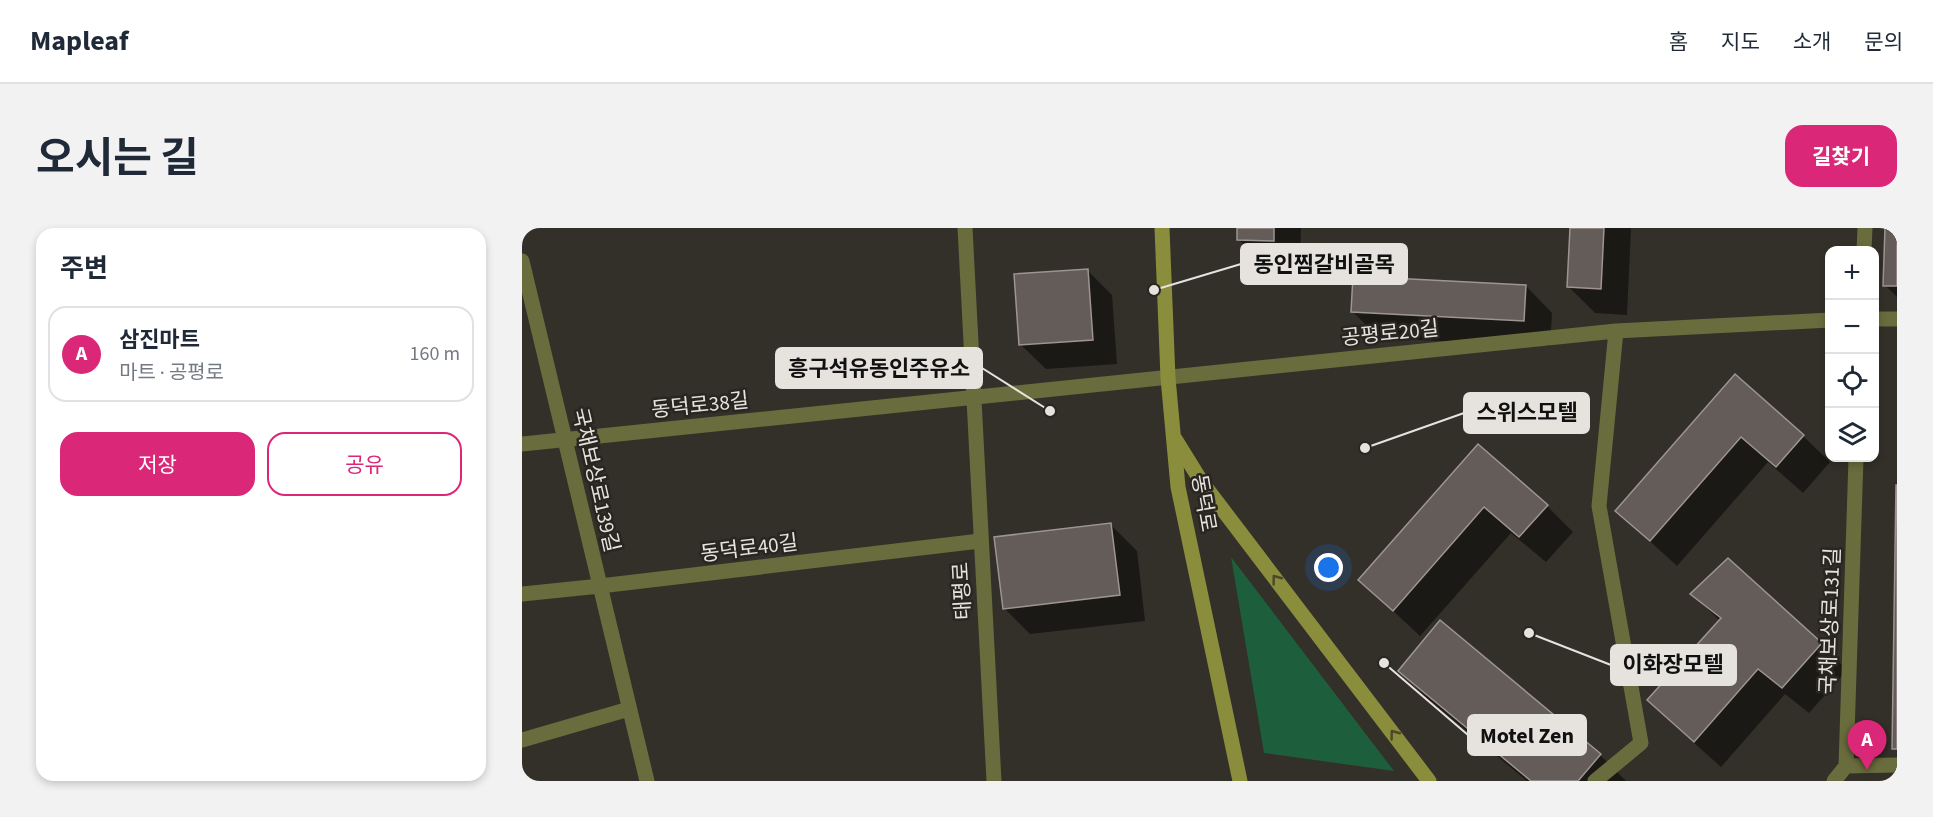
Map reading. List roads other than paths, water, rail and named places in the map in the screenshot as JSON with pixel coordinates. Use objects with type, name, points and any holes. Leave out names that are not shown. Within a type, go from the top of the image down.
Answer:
[{"type":"main road","name":"동덕로","points":[[1162,228],[1168,378],[1178,487],[1240,781]]},
{"type":"main road","points":[[1173,437],[1201,481],[1429,781]]},
{"type":"street","name":"태평로","points":[[965,228],[994,781]]},
{"type":"street","points":[[1864,246],[1865,228]]},
{"type":"street","name":"국채보상로139길","points":[[522,261],[647,781]]},
{"type":"street","points":[[1879,319],[1897,319]]},
{"type":"street","name":"공평로20길","points":[[1168,378],[1616,331],[1825,321]]},
{"type":"street","points":[[1595,781],[1641,743],[1599,506],[1616,331]]},
{"type":"street","name":"동덕로38길","points":[[522,444],[1168,378]]},
{"type":"street","name":"국채보상로131길","points":[[1846,766],[1856,462]]},
{"type":"street","name":"동덕로40길","points":[[522,594],[980,541]]},
{"type":"street","points":[[522,740],[629,709]]},
{"type":"street","points":[[1834,781],[1846,766],[1897,765]]},
{"type":"place","name":"동인찜갈비골목","points":[[1154,290]]},
{"type":"place","name":"흥구석유동인주유소","points":[[1050,411]]},
{"type":"place","name":"스위스모텔","points":[[1365,448]]},
{"type":"place","name":"이화장모텔","points":[[1529,633]]},
{"type":"place","name":"Motel Zen","points":[[1384,663]]},
{"type":"place","name":"삼진마트","points":[[1867,770]]}]
